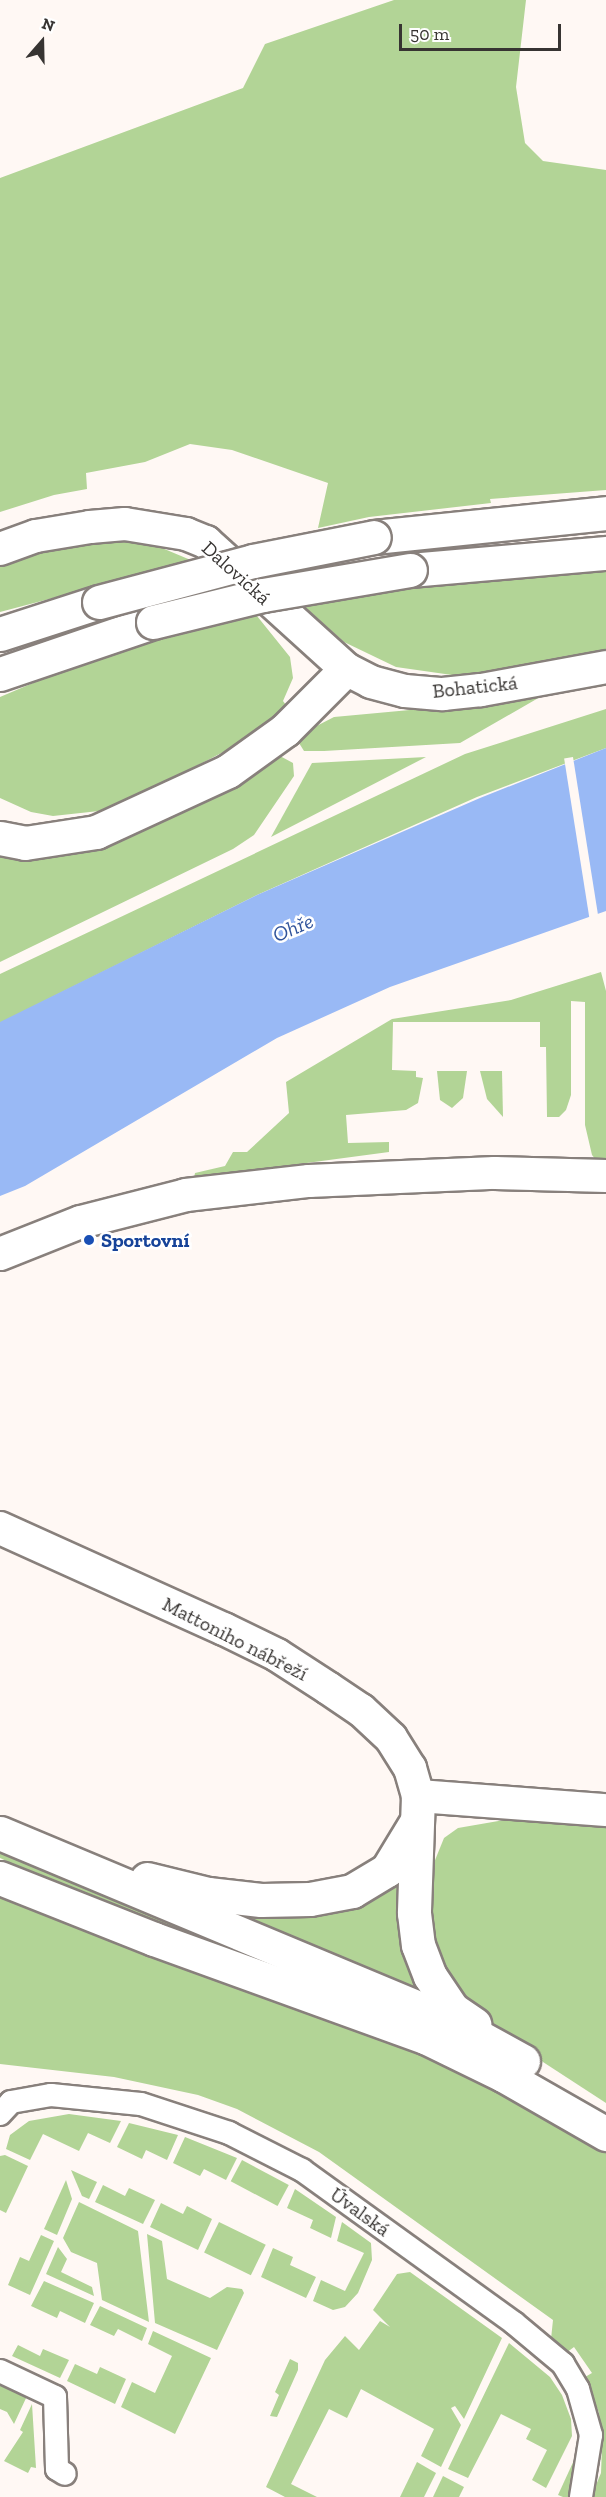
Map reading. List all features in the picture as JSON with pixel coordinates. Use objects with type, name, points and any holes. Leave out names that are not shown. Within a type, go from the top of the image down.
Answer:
[{"type":"highway","points":[[0,634],[99,602],[253,561],[374,537],[606,513]]},
{"type":"highway","points":[[0,674],[153,622],[263,595],[410,570],[606,553]]},
{"type":"highway","points":[[0,686],[32,662]]},
{"type":"highway","points":[[0,838],[25,843],[63,840],[124,820],[228,771],[285,730],[346,669]]},
{"type":"highway","points":[[0,814],[24,825],[59,827],[124,820]]},
{"type":"highway","points":[[80,1868],[143,1878],[208,1894],[261,1900],[310,1899],[352,1891],[387,1870],[418,1808]]},
{"type":"highway","points":[[418,1808],[414,1913],[418,1945],[430,1976],[453,2009],[523,2061],[606,2116]]},
{"type":"highway","points":[[0,1833],[452,2022],[523,2061]]},
{"type":"highway","points":[[0,1878],[154,1939],[428,2038],[503,2075],[606,2134]]},
{"type":"street","name":"Dalovická","points":[[0,549],[36,536],[125,524],[186,534],[206,542],[346,669]]},
{"type":"street","name":"Bohatická","points":[[346,669],[371,682],[393,688],[443,694],[606,667]]},
{"type":"street","points":[[0,1254],[81,1222],[186,1195],[309,1181],[495,1173],[606,1176]]},
{"type":"street","name":"Mattoniho nábřeží","points":[[0,1528],[277,1655],[361,1710],[391,1738],[410,1768],[418,1808]]},
{"type":"street","points":[[418,1808],[606,1810]]},
{"type":"street","name":"Úvalská","points":[[0,2114],[11,2102],[51,2095],[141,2104],[229,2133],[302,2170],[514,2323],[563,2364],[578,2389],[591,2435],[581,2497]]},
{"type":"street","points":[[0,2371],[55,2397],[57,2469],[65,2474]]},
{"type":"green space","points":[[394,0],[526,0],[516,87],[525,143],[543,161],[606,170],[606,490],[490,499],[491,503],[369,517],[318,528],[328,483],[232,450],[190,444],[145,462],[86,473],[87,489],[54,495],[0,512],[0,178],[243,88],[265,44]]},
{"type":"green space","points":[[89,538],[165,542],[162,548],[193,561],[0,612],[0,565]]},
{"type":"green space","points":[[606,565],[606,655],[484,674],[452,675],[396,667],[344,642],[305,607],[493,574]]},
{"type":"green space","points":[[257,616],[290,657],[293,678],[283,701],[286,705],[258,734],[129,801],[99,811],[53,816],[31,812],[0,798],[0,697],[99,655]]},
{"type":"green space","points":[[547,693],[460,743],[304,751],[299,743],[301,734],[334,717],[464,705]]},
{"type":"green space","points":[[606,709],[606,748],[477,797],[257,895],[0,1023],[0,974],[465,754]]},
{"type":"green space","points":[[280,756],[293,763],[294,776],[254,835],[233,849],[0,962],[0,850],[120,835],[245,780]]},
{"type":"green space","points":[[426,757],[271,837],[312,763]]},
{"type":"green space","points":[[601,972],[606,991],[606,1160],[596,1160],[592,1155],[585,1125],[585,1002],[571,1001],[571,1095],[566,1110],[559,1117],[547,1117],[546,1047],[540,1047],[540,1022],[393,1022],[392,1070],[416,1071],[416,1077],[423,1078],[418,1103],[406,1110],[346,1115],[348,1143],[389,1142],[389,1152],[194,1178],[195,1173],[225,1166],[233,1152],[247,1152],[289,1113],[286,1082],[392,1019],[511,1000]]},
{"type":"green space","points":[[437,1071],[467,1071],[463,1098],[452,1108],[440,1100]]},
{"type":"green space","points":[[480,1071],[502,1071],[503,1117],[487,1099]]},
{"type":"green space","points":[[516,1818],[606,1822],[606,2103],[500,2034],[450,1986],[429,1940],[427,1880],[444,1838],[458,1828]]},
{"type":"green space","points":[[0,1848],[281,1967],[284,1974],[36,1875],[0,1858]]},
{"type":"green space","points":[[402,1871],[426,1999],[233,1912]]},
{"type":"green space","points":[[0,1894],[432,2055],[606,2146],[606,2497],[591,2497],[601,2473],[602,2448],[599,2413],[585,2377],[592,2373],[574,2347],[566,2353],[551,2339],[553,2320],[319,2152],[237,2109],[198,2095],[114,2077],[0,2064]]},
{"type":"green space","points":[[69,2114],[121,2121],[110,2143],[88,2133],[79,2151],[43,2134],[30,2160],[6,2149],[10,2135],[29,2121]]},
{"type":"green space","points":[[129,2123],[178,2135],[167,2160],[146,2150],[142,2159],[117,2147]]},
{"type":"green space","points":[[185,2137],[237,2158],[226,2180],[204,2169],[200,2176],[173,2163]]},
{"type":"green space","points":[[5,2155],[28,2166],[6,2213],[0,2210],[0,2156]]},
{"type":"green space","points":[[242,2160],[289,2185],[278,2206],[231,2181]]},
{"type":"green space","points":[[71,2170],[97,2182],[89,2199],[82,2196]]},
{"type":"green space","points":[[66,2180],[72,2199],[57,2235],[44,2229]]},
{"type":"green space","points":[[103,2185],[125,2196],[129,2188],[155,2200],[143,2224],[95,2202]]},
{"type":"green space","points":[[295,2189],[336,2217],[331,2238],[310,2228],[313,2220],[287,2208]]},
{"type":"green space","points":[[79,2202],[138,2231],[149,2322],[102,2300],[97,2263],[71,2252],[63,2238]]},
{"type":"green space","points":[[161,2203],[183,2214],[187,2206],[212,2219],[198,2250],[150,2227]]},
{"type":"green space","points":[[219,2222],[266,2245],[251,2275],[204,2253]]},
{"type":"green space","points":[[342,2222],[371,2243],[372,2260],[358,2293],[345,2307],[333,2310],[313,2301],[321,2280],[345,2291],[364,2253],[337,2241]]},
{"type":"green space","points":[[147,2234],[162,2241],[167,2279],[210,2298],[227,2287],[242,2289],[244,2293],[217,2350],[155,2323]]},
{"type":"green space","points":[[41,2235],[54,2241],[30,2295],[8,2285],[20,2257],[29,2261]]},
{"type":"green space","points":[[58,2247],[67,2259],[61,2272],[92,2287],[94,2296],[46,2274]]},
{"type":"green space","points":[[273,2248],[293,2257],[290,2265],[316,2277],[306,2298],[261,2277]]},
{"type":"green space","points":[[410,2272],[502,2338],[464,2419],[455,2406],[451,2408],[461,2425],[441,2467],[421,2456],[434,2429],[361,2389],[347,2418],[329,2409],[291,2484],[317,2497],[285,2497],[266,2487],[325,2360],[345,2336],[359,2350],[380,2321],[390,2327],[373,2310],[397,2274]]},
{"type":"green space","points":[[44,2281],[94,2303],[85,2323],[60,2311],[57,2318],[31,2306]]},
{"type":"green space","points":[[100,2306],[147,2328],[142,2341],[118,2329],[114,2336],[90,2325]]},
{"type":"green space","points":[[153,2331],[211,2358],[175,2434],[121,2407],[132,2382],[155,2393],[172,2356],[148,2344]]},
{"type":"green space","points":[[509,2343],[550,2377],[562,2395],[571,2419],[572,2436],[546,2488],[532,2480],[547,2450],[526,2439],[531,2429],[501,2414],[468,2478],[448,2469]]},
{"type":"green space","points":[[18,2345],[40,2356],[43,2349],[69,2360],[60,2378],[12,2356]]},
{"type":"green space","points":[[290,2359],[298,2363],[298,2370],[277,2417],[270,2416],[279,2395],[275,2392]]},
{"type":"green space","points":[[75,2364],[97,2374],[100,2367],[126,2379],[115,2404],[67,2381]]},
{"type":"green space","points":[[0,2385],[27,2396],[14,2424],[7,2412],[0,2409]]},
{"type":"green space","points":[[32,2404],[36,2468],[31,2467],[28,2473],[4,2461],[23,2432],[20,2430]]},
{"type":"green space","points":[[581,2445],[575,2484],[570,2497],[558,2495]]},
{"type":"green space","points":[[417,2462],[436,2473],[424,2497],[400,2497]]},
{"type":"green space","points":[[443,2476],[464,2487],[459,2497],[433,2497]]},
{"type":"water","name":"Ohře","points":[[606,748],[606,911],[390,987],[277,1038],[25,1186],[0,1196],[0,1022],[257,895],[480,798]]},
{"type":"pier","points":[[573,757],[598,916],[589,917],[564,758]]},
{"type":"place","name":"Sportovní","points":[[89,1240]]}]
